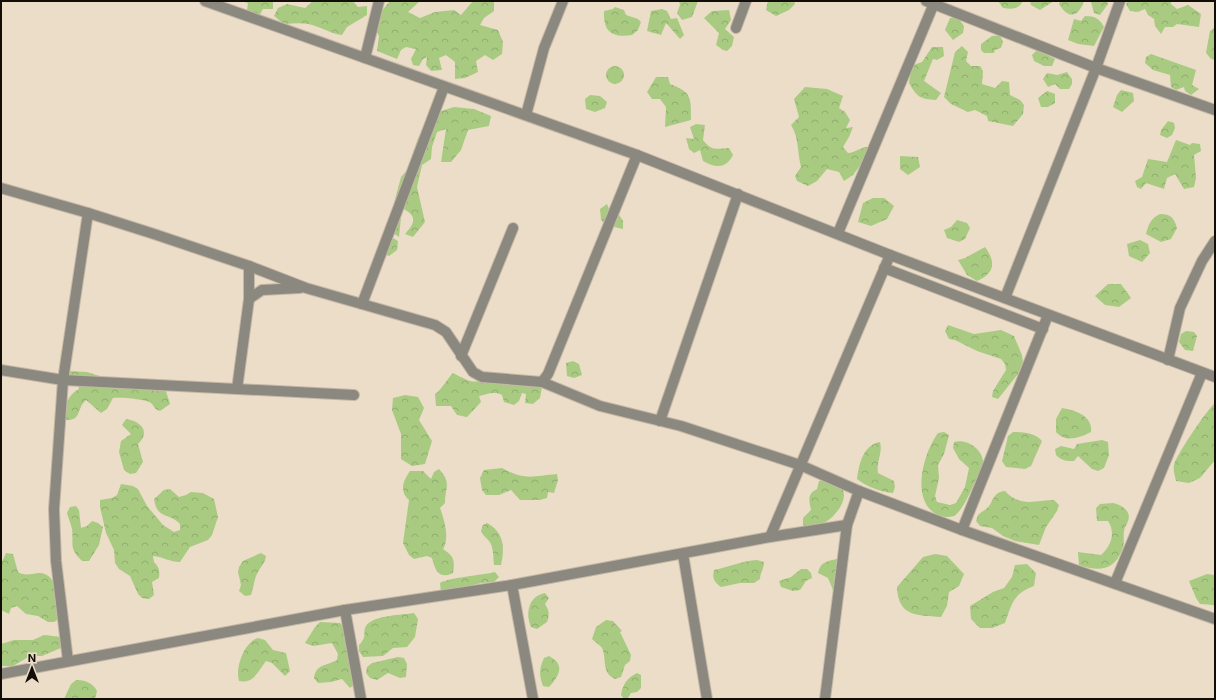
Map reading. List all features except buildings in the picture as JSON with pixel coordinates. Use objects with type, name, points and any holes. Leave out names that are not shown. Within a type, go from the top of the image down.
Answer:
[{"type":"street","points":[[205,1],[225,4],[444,87],[637,155],[838,233],[890,255],[1215,378]]},
{"type":"street","points":[[365,58],[379,1]]},
{"type":"street","points":[[526,115],[544,48],[563,1]]},
{"type":"street","points":[[736,28],[746,1]]},
{"type":"street","points":[[1005,298],[1096,68],[1120,1]]},
{"type":"street","points":[[838,233],[931,2],[1096,68],[1215,110]]},
{"type":"street","points":[[362,304],[444,87]]},
{"type":"street","points":[[542,382],[548,374],[637,155]]},
{"type":"street","points":[[1,188],[88,212],[249,266],[306,288],[435,325],[446,332],[472,372],[482,377],[542,382],[600,406],[681,426],[800,465],[859,491],[962,530],[1215,619]]},
{"type":"street","points":[[660,421],[738,194]]},
{"type":"street","points":[[68,661],[56,561],[54,509],[63,380],[88,212]]},
{"type":"street","points":[[461,356],[513,228]]},
{"type":"street","points":[[1168,360],[1180,308],[1202,261],[1215,241]]},
{"type":"street","points":[[770,537],[890,255]]},
{"type":"street","points":[[237,389],[249,299],[249,266]]},
{"type":"street","points":[[884,268],[1043,329]]},
{"type":"street","points":[[249,299],[262,290],[306,288]]},
{"type":"street","points":[[962,530],[1048,314]]},
{"type":"street","points":[[1,370],[63,380],[354,395]]},
{"type":"street","points":[[1115,583],[1202,373]]},
{"type":"street","points":[[825,699],[848,525],[859,491]]},
{"type":"street","points":[[1,674],[345,610],[512,585],[770,537],[848,525]]},
{"type":"street","points":[[683,554],[707,699]]},
{"type":"street","points":[[512,585],[533,699]]},
{"type":"street","points":[[345,610],[362,699]]},
{"type":"green space","points":[[241,1],[273,1],[273,9],[263,9],[259,16],[247,11],[248,3]]},
{"type":"green space","points":[[313,1],[353,1],[358,7],[367,6],[367,15],[347,27],[342,35],[332,33],[310,24],[284,24],[274,16],[278,8],[287,4],[305,8]]},
{"type":"green space","points":[[390,1],[420,1],[408,12],[420,18],[435,12],[454,10],[461,15],[473,1],[494,1],[494,11],[484,18],[480,25],[498,30],[503,42],[502,54],[493,60],[485,55],[476,61],[478,72],[465,78],[455,79],[455,62],[446,55],[439,58],[442,70],[431,71],[426,65],[427,57],[423,59],[419,66],[413,65],[411,59],[416,49],[406,47],[401,50],[397,59],[377,51],[379,36],[375,28],[380,13]]},
{"type":"green space","points":[[679,1],[698,1],[692,17],[682,20],[677,13],[680,5]]},
{"type":"green space","points":[[768,1],[794,1],[795,4],[789,10],[776,16],[766,10]]},
{"type":"green space","points":[[998,1],[1023,1],[1019,6],[1012,9],[1003,8]]},
{"type":"green space","points":[[1030,1],[1054,1],[1040,10],[1031,5]]},
{"type":"green space","points":[[1060,1],[1084,1],[1079,11],[1069,14],[1062,9],[1059,4]]},
{"type":"green space","points":[[1092,1],[1107,1],[1108,4],[1100,15],[1094,13]]},
{"type":"green space","points":[[1128,1],[1171,1],[1171,4],[1177,9],[1188,5],[1201,14],[1199,27],[1177,24],[1173,27],[1165,27],[1161,34],[1155,26],[1154,19],[1148,15],[1145,9],[1138,12],[1130,11],[1126,4]]},
{"type":"green space","points":[[615,7],[624,10],[626,15],[638,19],[641,22],[638,30],[632,35],[625,36],[614,34],[607,29],[604,11]]},
{"type":"green space","points":[[662,9],[667,11],[671,19],[677,18],[684,35],[680,39],[666,23],[661,35],[647,31],[651,11]]},
{"type":"green space","points":[[729,10],[731,20],[725,29],[734,37],[732,46],[727,51],[716,45],[719,33],[704,18],[712,11]]},
{"type":"green space","points":[[1085,16],[1097,18],[1104,27],[1094,46],[1078,44],[1068,40],[1074,19],[1081,21]]},
{"type":"green space","points":[[950,18],[958,18],[964,26],[963,33],[953,40],[945,30]]},
{"type":"green space","points":[[1215,27],[1215,60],[1211,59],[1206,53],[1210,31]]},
{"type":"green space","points":[[1000,35],[1003,42],[1001,48],[995,50],[994,53],[984,53],[981,50],[981,44],[992,36]]},
{"type":"green space","points":[[962,46],[968,52],[966,61],[971,66],[980,66],[983,71],[982,84],[995,88],[1002,81],[1009,82],[1010,95],[1020,100],[1024,105],[1023,114],[1013,126],[988,121],[987,116],[975,110],[968,112],[951,104],[944,97],[955,52]]},
{"type":"green space","points":[[932,47],[943,47],[944,56],[937,60],[933,59],[924,81],[941,93],[936,100],[923,98],[914,91],[909,83],[911,66],[922,62]]},
{"type":"green space","points":[[1037,50],[1055,59],[1052,66],[1044,66],[1034,61],[1032,55]]},
{"type":"green space","points":[[1151,54],[1196,70],[1192,85],[1199,89],[1191,95],[1185,91],[1184,87],[1176,90],[1171,87],[1170,75],[1153,70],[1145,63],[1146,57]]},
{"type":"green space","points":[[611,66],[619,66],[624,71],[622,82],[619,84],[611,84],[606,79],[606,71]]},
{"type":"green space","points":[[1067,72],[1072,79],[1072,84],[1069,89],[1060,89],[1055,84],[1048,87],[1043,79],[1047,73],[1057,75]]},
{"type":"green space","points":[[656,77],[668,77],[670,84],[686,93],[689,97],[691,106],[691,120],[665,127],[666,107],[660,99],[652,99],[647,92]]},
{"type":"green space","points":[[805,87],[827,89],[843,96],[839,108],[845,112],[850,120],[846,128],[853,127],[843,147],[848,153],[868,147],[871,151],[853,175],[844,181],[839,172],[827,169],[817,181],[808,186],[797,181],[795,176],[801,167],[797,140],[791,125],[799,117],[794,99]]},
{"type":"green space","points":[[1121,90],[1133,93],[1134,101],[1122,112],[1113,107],[1117,95]]},
{"type":"green space","points":[[1047,91],[1055,94],[1055,103],[1048,107],[1041,107],[1038,98]]},
{"type":"green space","points":[[590,95],[600,96],[607,102],[605,108],[595,112],[586,109],[585,99]]},
{"type":"green space","points":[[454,107],[474,109],[491,116],[489,126],[468,130],[461,150],[451,162],[441,162],[446,129],[437,132],[432,147],[431,159],[422,165],[417,187],[425,222],[413,237],[405,234],[413,223],[413,220],[410,214],[402,208],[399,237],[387,229],[401,177],[412,164],[413,152],[419,136],[435,113]]},
{"type":"green space","points":[[1168,121],[1174,123],[1175,128],[1172,135],[1167,138],[1160,135],[1161,130]]},
{"type":"green space","points":[[696,124],[705,125],[703,140],[711,148],[729,148],[733,155],[727,163],[720,166],[712,165],[703,161],[700,150],[694,153],[689,149],[686,138],[694,139],[690,127]]},
{"type":"green space","points":[[1176,140],[1190,145],[1192,143],[1200,144],[1201,151],[1194,155],[1196,178],[1194,187],[1184,189],[1175,174],[1167,178],[1164,189],[1146,183],[1141,189],[1137,187],[1135,181],[1142,177],[1148,159],[1167,162]]},
{"type":"green space","points":[[900,156],[918,157],[920,167],[908,175],[900,169]]},
{"type":"green space","points":[[873,198],[884,198],[894,206],[887,219],[871,226],[858,222],[863,203]]},
{"type":"green space","points":[[607,204],[609,209],[607,214],[609,216],[618,213],[623,221],[623,229],[606,225],[601,220],[600,209]]},
{"type":"green space","points":[[1160,214],[1172,217],[1177,228],[1171,239],[1161,242],[1146,234],[1150,222]]},
{"type":"green space","points":[[957,220],[967,223],[970,228],[965,239],[959,242],[947,238],[944,230],[951,227]]},
{"type":"green space","points":[[393,238],[398,241],[397,250],[389,256],[382,253],[384,239]]},
{"type":"green space","points":[[1140,240],[1148,244],[1150,253],[1142,262],[1129,256],[1127,244]]},
{"type":"green space","points":[[985,247],[989,252],[992,267],[983,278],[977,281],[967,275],[958,260],[965,258]]},
{"type":"green space","points":[[1108,284],[1121,284],[1131,298],[1119,307],[1105,305],[1095,296]]},
{"type":"green space","points":[[948,325],[974,334],[1001,330],[1014,336],[1022,355],[1023,362],[1018,374],[998,399],[992,397],[993,391],[1006,370],[1005,364],[1001,359],[977,351],[955,340],[949,339],[945,331]]},
{"type":"green space","points":[[1186,331],[1194,332],[1197,336],[1193,351],[1185,350],[1179,342],[1181,334]]},
{"type":"green space","points":[[573,361],[579,364],[582,375],[574,378],[567,376],[566,363]]},
{"type":"green space","points":[[61,372],[87,372],[124,384],[166,391],[170,404],[160,411],[151,403],[144,400],[113,398],[107,409],[101,413],[86,400],[74,419],[65,420],[67,402],[69,398],[79,389],[77,383]]},
{"type":"green space","points":[[453,373],[475,382],[490,376],[542,387],[540,398],[533,404],[525,403],[526,394],[522,393],[519,401],[514,405],[504,402],[502,395],[496,393],[488,394],[479,396],[481,402],[467,417],[457,415],[451,406],[436,406],[435,394]]},
{"type":"green space","points":[[405,395],[418,397],[424,408],[419,420],[432,441],[425,464],[412,466],[401,459],[401,434],[392,410],[393,398]]},
{"type":"green space","points":[[1215,403],[1215,460],[1200,478],[1189,483],[1176,481],[1174,465],[1176,460],[1199,423]]},
{"type":"green space","points":[[1062,408],[1077,412],[1086,418],[1091,426],[1091,432],[1082,436],[1068,438],[1056,432],[1056,419]]},
{"type":"green space","points":[[126,419],[136,422],[144,431],[142,440],[138,444],[143,462],[136,473],[130,474],[124,470],[119,452],[121,441],[131,434],[122,425]]},
{"type":"green space","points":[[944,432],[949,435],[944,454],[938,465],[939,478],[935,496],[937,502],[950,505],[956,503],[965,487],[969,468],[959,459],[953,448],[954,442],[959,441],[970,444],[978,451],[983,460],[983,465],[962,507],[958,513],[949,517],[938,515],[928,507],[923,498],[922,487],[924,463],[928,452],[938,433]]},
{"type":"green space","points":[[1013,432],[1021,432],[1036,436],[1042,441],[1031,466],[1025,469],[1006,467],[1002,461],[1008,436]]},
{"type":"green space","points":[[1102,440],[1108,442],[1109,455],[1104,468],[1098,471],[1092,469],[1078,456],[1074,461],[1069,461],[1062,460],[1056,455],[1055,449],[1061,446],[1074,449],[1077,444]]},
{"type":"green space","points":[[880,442],[881,450],[878,473],[894,481],[895,487],[893,493],[874,488],[857,479],[859,467],[866,451],[874,444]]},
{"type":"green space","points":[[502,468],[517,475],[529,477],[557,474],[558,480],[554,493],[548,492],[547,498],[540,500],[520,500],[511,490],[499,495],[486,495],[482,490],[480,478],[484,470]]},
{"type":"green space","points":[[439,469],[447,482],[445,503],[440,508],[445,523],[446,534],[443,549],[452,556],[454,565],[453,573],[448,575],[438,573],[432,558],[427,556],[414,559],[409,555],[403,543],[409,500],[403,490],[405,478],[410,471],[423,471],[431,479],[434,472]]},
{"type":"green space","points":[[819,481],[833,482],[841,487],[844,494],[837,511],[830,519],[809,529],[803,525],[803,518],[811,510],[810,495],[817,489]]},
{"type":"green space","points":[[121,484],[133,486],[138,489],[147,506],[163,525],[174,532],[180,530],[180,524],[176,520],[161,513],[156,506],[154,499],[164,490],[170,489],[179,497],[191,492],[203,493],[214,499],[218,517],[212,535],[208,540],[190,547],[180,562],[153,556],[154,562],[159,569],[159,578],[152,582],[154,595],[149,599],[142,598],[138,594],[130,576],[119,569],[115,563],[114,550],[106,533],[100,507],[100,500],[112,498],[117,495]]},
{"type":"green space","points":[[1005,491],[1017,500],[1034,502],[1054,500],[1059,505],[1057,511],[1046,527],[1039,545],[1015,541],[1003,536],[992,528],[980,526],[976,521],[978,515],[988,507],[996,494]]},
{"type":"green space","points":[[1113,503],[1124,508],[1129,516],[1124,531],[1123,548],[1119,557],[1110,566],[1104,568],[1098,569],[1079,565],[1078,552],[1101,555],[1110,543],[1112,530],[1108,521],[1097,521],[1096,508],[1100,504]]},
{"type":"green space","points":[[76,506],[79,510],[81,528],[87,526],[92,521],[103,527],[99,545],[89,561],[82,561],[75,553],[72,546],[72,529],[67,513],[70,507]]},
{"type":"green space","points":[[487,523],[497,531],[502,541],[503,553],[501,565],[494,565],[492,546],[481,531],[483,525]]},
{"type":"green space","points":[[6,553],[13,554],[18,572],[25,574],[45,574],[50,578],[54,583],[58,598],[59,619],[54,622],[48,622],[38,616],[26,614],[17,606],[11,608],[9,614],[1,610],[1,564]]},
{"type":"green space","points":[[261,553],[266,556],[265,559],[256,576],[251,595],[245,596],[239,591],[241,585],[238,572],[239,567],[243,561]]},
{"type":"green space","points":[[935,554],[947,556],[964,574],[959,586],[949,592],[947,606],[941,617],[917,615],[905,609],[901,604],[898,597],[897,587],[923,557]]},
{"type":"green space","points":[[837,559],[838,578],[833,590],[828,578],[818,573],[822,564],[827,561]]},
{"type":"green space","points":[[757,560],[764,562],[764,564],[760,579],[754,583],[740,583],[721,587],[714,580],[714,570]]},
{"type":"green space","points":[[1027,564],[1036,573],[1034,586],[1017,596],[1005,623],[992,628],[980,628],[971,619],[970,606],[993,592],[1004,588],[1012,577],[1015,565]]},
{"type":"green space","points":[[801,569],[807,569],[811,573],[812,578],[806,581],[800,590],[793,591],[781,587],[779,581],[791,577]]},
{"type":"green space","points":[[495,572],[499,577],[494,582],[481,583],[448,592],[441,592],[440,583],[444,581]]},
{"type":"green space","points":[[1207,574],[1215,575],[1215,607],[1213,605],[1200,604],[1189,581]]},
{"type":"green space","points":[[545,593],[549,598],[545,604],[549,617],[547,622],[537,629],[531,627],[528,616],[529,610],[535,597]]},
{"type":"green space","points":[[414,613],[418,619],[415,637],[407,647],[393,648],[383,656],[363,657],[359,651],[359,645],[364,637],[365,628],[370,622],[381,618]]},
{"type":"green space","points":[[606,620],[613,621],[622,631],[620,632],[631,655],[630,661],[625,665],[621,677],[615,679],[606,669],[602,648],[592,639],[596,627]]},
{"type":"green space","points":[[320,622],[340,623],[344,627],[355,684],[350,688],[342,679],[318,683],[314,678],[315,673],[319,668],[337,660],[338,654],[332,643],[313,646],[305,643]]},
{"type":"green space","points":[[44,635],[62,637],[63,643],[61,648],[42,656],[30,656],[13,666],[1,666],[1,644],[14,640],[33,640]]},
{"type":"green space","points":[[258,638],[265,640],[273,650],[286,653],[290,671],[285,676],[272,663],[266,661],[252,679],[248,681],[239,681],[238,669],[242,656],[253,640]]},
{"type":"green space","points":[[549,656],[558,663],[559,671],[556,679],[549,687],[543,686],[540,672],[544,658]]},
{"type":"green space","points":[[398,657],[404,658],[407,664],[406,677],[400,678],[388,673],[377,680],[370,678],[366,673],[367,667],[372,663]]},
{"type":"green space","points":[[637,673],[641,675],[641,688],[637,692],[631,693],[628,698],[624,699],[621,695],[624,685],[628,679]]},
{"type":"green space","points":[[76,680],[86,681],[93,686],[97,691],[95,699],[64,699],[71,684]]}]
